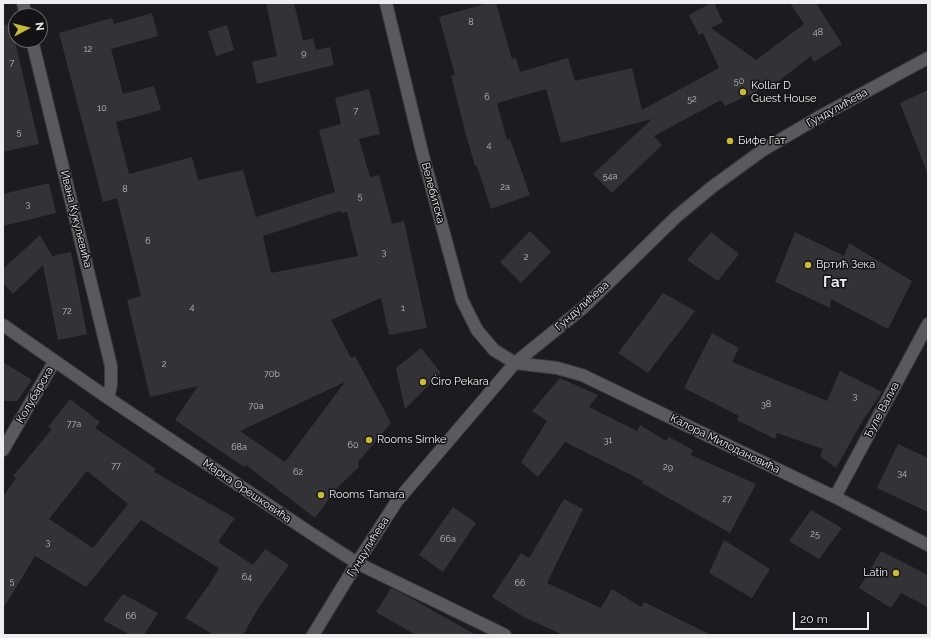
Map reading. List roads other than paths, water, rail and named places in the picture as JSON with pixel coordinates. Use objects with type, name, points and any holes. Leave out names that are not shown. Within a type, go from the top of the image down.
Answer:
[{"type":"street","name":"Велебитска","points":[[386,3],[422,152],[462,300],[478,330],[494,350],[515,363]]},
{"type":"street","name":"Ивана Кукуљевића","points":[[34,48],[111,366],[112,385],[108,398]]},
{"type":"street","name":"Гундулићева","points":[[314,635],[357,563],[397,501],[515,363],[584,307],[676,217],[712,187],[763,150],[819,117],[928,58]]},
{"type":"street","name":"Ђуле Валиа","points":[[835,497],[928,324]]},
{"type":"street","name":"Марка Орешковића","points":[[3,325],[54,362],[357,563],[505,635]]},
{"type":"street","name":"Колубарска","points":[[3,450],[54,362]]},
{"type":"street","name":"Калора Милодановића","points":[[515,363],[557,368],[582,375],[835,497],[928,545]]},
{"type":"place","name":"Kollar D Guest House","points":[[743,92]]},
{"type":"place","name":"Бифе Гат","points":[[730,141]]},
{"type":"place","name":"Вртић Зека","points":[[808,265]]},
{"type":"place","name":"Ćiro Pekara","points":[[423,382]]},
{"type":"place","name":"Rooms Simke","points":[[369,440]]},
{"type":"place","name":"Rooms Tamara","points":[[321,495]]},
{"type":"place","name":"Latin","points":[[896,573]]},
{"type":"district","name":"Гат","points":[[835,282]]}]
